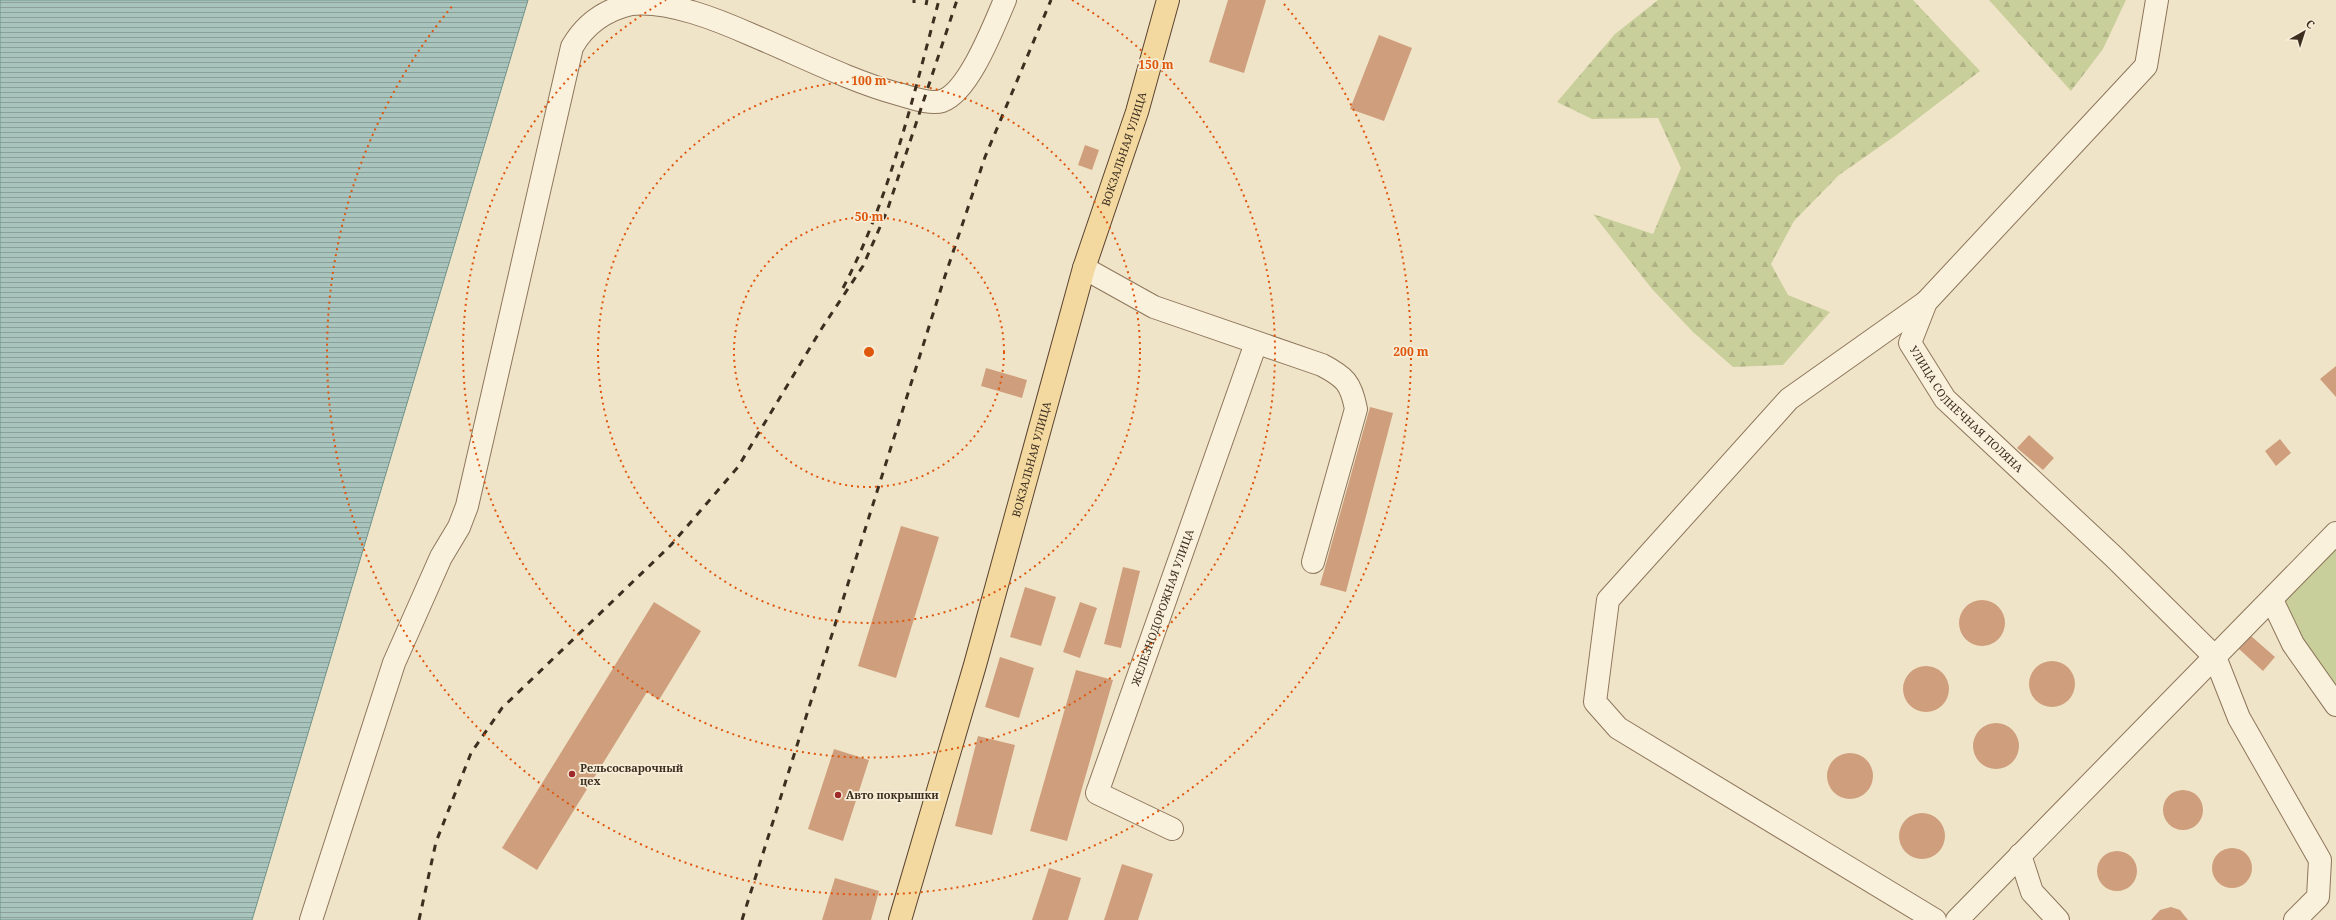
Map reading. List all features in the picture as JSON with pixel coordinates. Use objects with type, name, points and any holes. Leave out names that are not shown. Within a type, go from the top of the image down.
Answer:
[{"type":"main road","name":"ВОКЗАЛЬНАЯ УЛИЦА","points":[[900,920],[975,665],[1084,268],[1137,112],[1168,0]]},
{"type":"street","points":[[311,920],[394,663],[440,556],[459,527],[467,506],[572,47],[580,32],[602,14],[632,4],[664,5],[700,12],[880,89],[913,98],[942,101],[955,94],[981,55],[1005,0]]},
{"type":"street","name":"УЛИЦА СОЛНЕЧНАЯ ПОЛЯНА","points":[[2157,0],[2146,66],[1926,302],[1910,343],[1945,399],[2114,557],[2215,658]]},
{"type":"street","points":[[1084,268],[1154,307],[1322,365],[1342,375],[1353,391],[1356,409],[1313,562]]},
{"type":"street","points":[[1926,302],[1789,399],[1608,600],[1595,702],[1618,728],[1935,920]]},
{"type":"street","name":"ЖЕЛЕЗНОДОРОЖНАЯ УЛИЦА","points":[[1172,829],[1097,793],[1256,343]]},
{"type":"street","points":[[1957,920],[2336,533]]},
{"type":"street","points":[[2272,600],[2293,644],[2336,705]]},
{"type":"street","points":[[2215,658],[2239,718],[2320,860],[2318,896],[2295,920]]},
{"type":"street","points":[[2020,855],[2032,892],[2058,920]]},
{"type":"green space","points":[[1658,0],[1913,0],[1980,71],[1895,136],[1839,175],[1794,221],[1771,264],[1788,295],[1830,312],[1783,365],[1733,367],[1693,332],[1652,289],[1593,214],[1653,234],[1681,168],[1658,118],[1592,119],[1557,102],[1615,34]]},
{"type":"green space","points":[[1989,0],[2126,0],[2103,49],[2071,91]]},
{"type":"green space","points":[[2336,540],[2336,699],[2278,601]]},
{"type":"water","points":[[0,0],[528,0],[252,920],[0,920]]},
{"type":"building","points":[[1228,0],[1266,0],[1244,73],[1209,62]]},
{"type":"building","points":[[1379,35],[1412,48],[1384,121],[1350,109]]},
{"type":"building","points":[[1085,145],[1099,150],[1092,170],[1078,165]]},
{"type":"building","points":[[2336,366],[2336,397],[2320,379]]},
{"type":"building","points":[[986,368],[1027,380],[1022,398],[981,386]]},
{"type":"building","points":[[1370,407],[1393,413],[1346,592],[1320,585]]},
{"type":"building","points":[[2029,435],[2054,458],[2043,470],[2017,448]]},
{"type":"building","points":[[2280,439],[2291,453],[2276,466],[2265,451]]},
{"type":"building","points":[[901,526],[939,537],[896,678],[858,666]]},
{"type":"building","points":[[1123,567],[1140,571],[1121,648],[1104,644]]},
{"type":"building","points":[[1025,587],[1056,597],[1041,646],[1010,637]]},
{"type":"building","points":[[1987,600],[1999,606],[2004,614],[2004,632],[1999,640],[1991,645],[1977,646],[1965,640],[1960,632],[1959,618],[1965,606],[1973,601]]},
{"type":"building","name":"Рельсосварочный цех","points":[[654,602],[701,631],[659,700],[647,692],[537,870],[502,848]]},
{"type":"building","points":[[1080,602],[1097,608],[1080,658],[1063,652]]},
{"type":"building","points":[[2251,636],[2275,657],[2263,671],[2239,649]]},
{"type":"building","points":[[1000,657],[1034,668],[1019,718],[985,707]]},
{"type":"building","points":[[2057,661],[2069,667],[2074,675],[2074,693],[2069,701],[2061,706],[2047,707],[2035,701],[2030,693],[2029,679],[2035,667],[2043,662]]},
{"type":"building","points":[[1931,666],[1943,672],[1948,680],[1948,698],[1943,706],[1935,711],[1921,712],[1909,706],[1904,698],[1903,684],[1909,672],[1917,667]]},
{"type":"building","points":[[1076,670],[1113,680],[1067,841],[1030,831]]},
{"type":"building","points":[[2001,723],[2013,729],[2018,737],[2018,755],[2013,763],[2005,768],[1991,769],[1979,763],[1974,755],[1973,741],[1979,729],[1987,724]]},
{"type":"building","points":[[978,736],[1015,745],[992,835],[955,826]]},
{"type":"building","name":"Авто покрышки","points":[[834,749],[869,760],[843,841],[808,829]]},
{"type":"building","points":[[1855,753],[1867,759],[1872,767],[1872,785],[1867,793],[1859,798],[1845,799],[1833,793],[1828,785],[1827,771],[1833,759],[1841,754]]},
{"type":"building","points":[[2183,790],[2191,792],[2197,796],[2201,802],[2203,810],[2201,818],[2197,824],[2191,828],[2183,830],[2175,828],[2169,824],[2165,818],[2163,810],[2165,802],[2169,796],[2175,792]]},
{"type":"building","points":[[1927,813],[1939,819],[1944,827],[1944,845],[1939,853],[1931,858],[1917,859],[1905,853],[1900,845],[1899,831],[1905,819],[1913,814]]},
{"type":"building","points":[[2232,848],[2240,850],[2246,854],[2250,860],[2252,868],[2250,876],[2246,882],[2240,886],[2232,888],[2224,886],[2218,882],[2214,876],[2212,868],[2214,860],[2218,854],[2224,850]]},
{"type":"building","points":[[2117,851],[2125,853],[2131,857],[2135,863],[2137,871],[2135,879],[2131,885],[2125,889],[2117,891],[2109,889],[2103,885],[2099,879],[2097,871],[2099,863],[2103,857],[2109,853]]},
{"type":"building","points":[[1122,864],[1153,874],[1138,920],[1104,920]]},
{"type":"building","points":[[1049,868],[1081,878],[1068,920],[1032,920]]},
{"type":"building","points":[[835,878],[879,891],[871,920],[822,920]]},
{"type":"building","points":[[2171,907],[2180,910],[2188,920],[2151,920],[2160,910]]},
{"type":"railway","points":[[926,5],[927,0]]},
{"type":"railway","points":[[843,288],[860,254],[887,183],[910,110],[939,0]]},
{"type":"railway","points":[[419,920],[436,842],[471,753],[502,708],[671,545],[738,467],[822,328],[863,266],[887,211],[957,0]]},
{"type":"railway","points":[[742,920],[944,279],[985,157],[1051,0]]},
{"type":"place","name":"Рельсосварочный цех","points":[[572,774]]},
{"type":"place","name":"Авто покрышки","points":[[838,795]]}]
